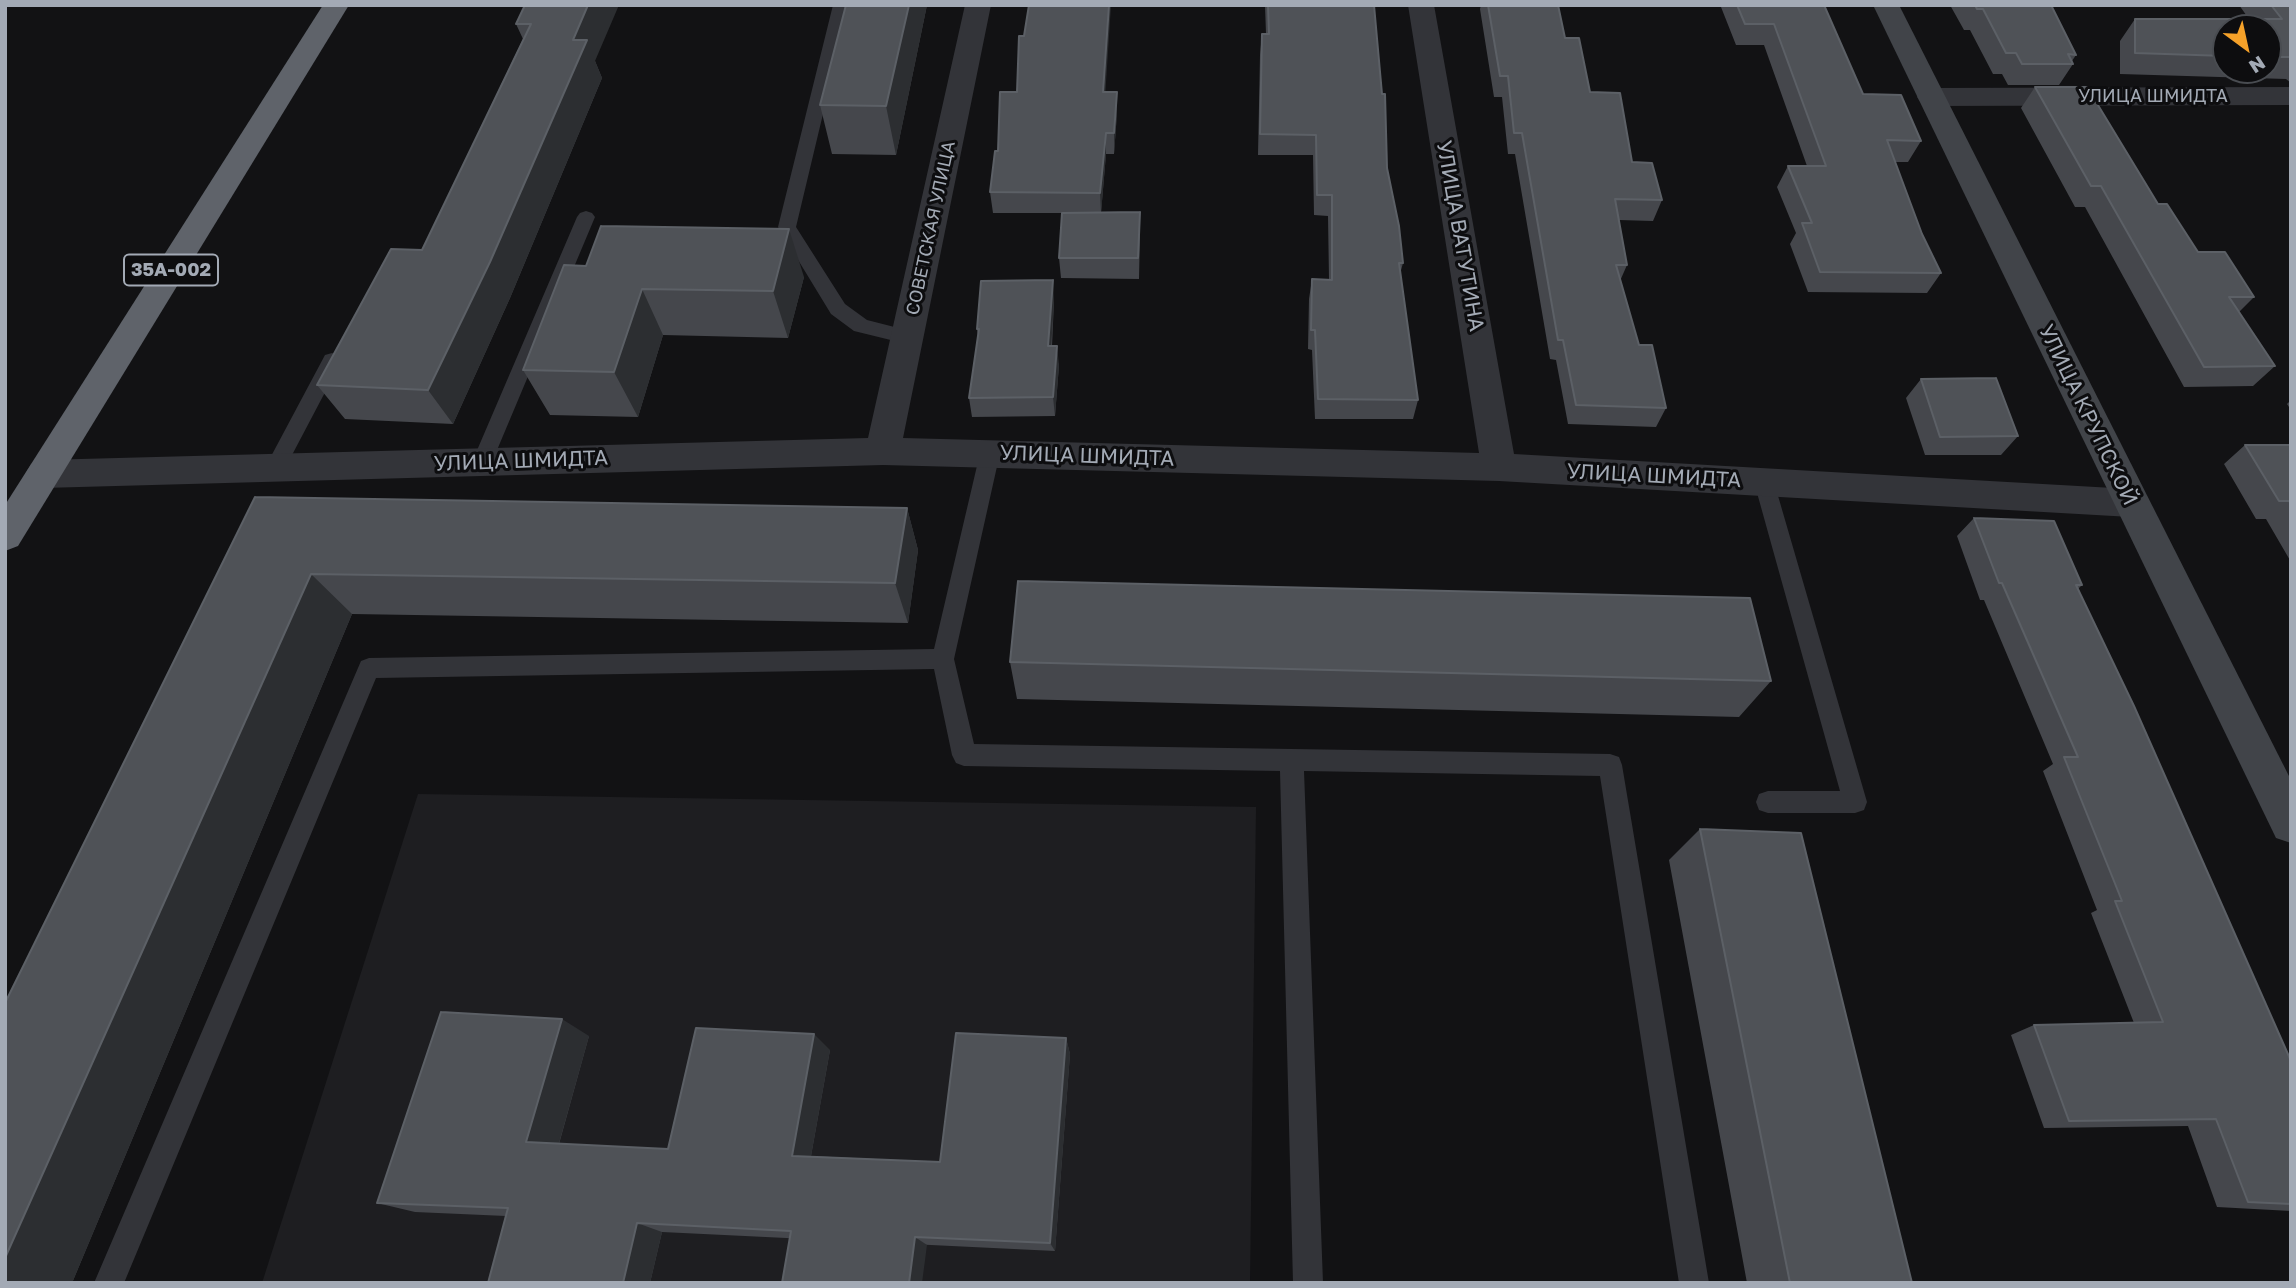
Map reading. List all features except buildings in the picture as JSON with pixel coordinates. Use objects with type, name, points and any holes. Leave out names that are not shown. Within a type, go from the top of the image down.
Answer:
[{"type":"highway","name":"35А-002","points":[[5,536],[336,5]]},
{"type":"main road","name":"УЛИЦА КРУПСКОЙ","points":[[1886,5],[2291,824]]},
{"type":"street","name":"СОВЕТСКАЯ УЛИЦА","points":[[883,451],[978,5]]},
{"type":"street","name":"УЛИЦА ВАТУТИНА","points":[[1420,5],[1499,467]]},
{"type":"street","name":"УЛИЦА ШМИДТА","points":[[1931,97],[2291,96]]},
{"type":"street","name":"УЛИЦА ШМИДТА","points":[[43,474],[883,451],[1499,467],[2131,503]]},
{"type":"lane","points":[[841,5],[787,227],[838,309],[861,326],[907,337]]},
{"type":"lane","points":[[482,462],[586,217]]},
{"type":"lane","points":[[275,468],[342,340]]},
{"type":"lane","points":[[990,453],[943,659],[964,755],[1610,765],[1694,1283]]},
{"type":"lane","points":[[1764,482],[1856,802],[1768,802]]},
{"type":"lane","points":[[109,1283],[369,668],[943,659]]},
{"type":"lane","points":[[1292,760],[1308,1283]]},
{"type":"shaded area","points":[[418,794],[1256,807],[1250,1283],[262,1283]]}]
